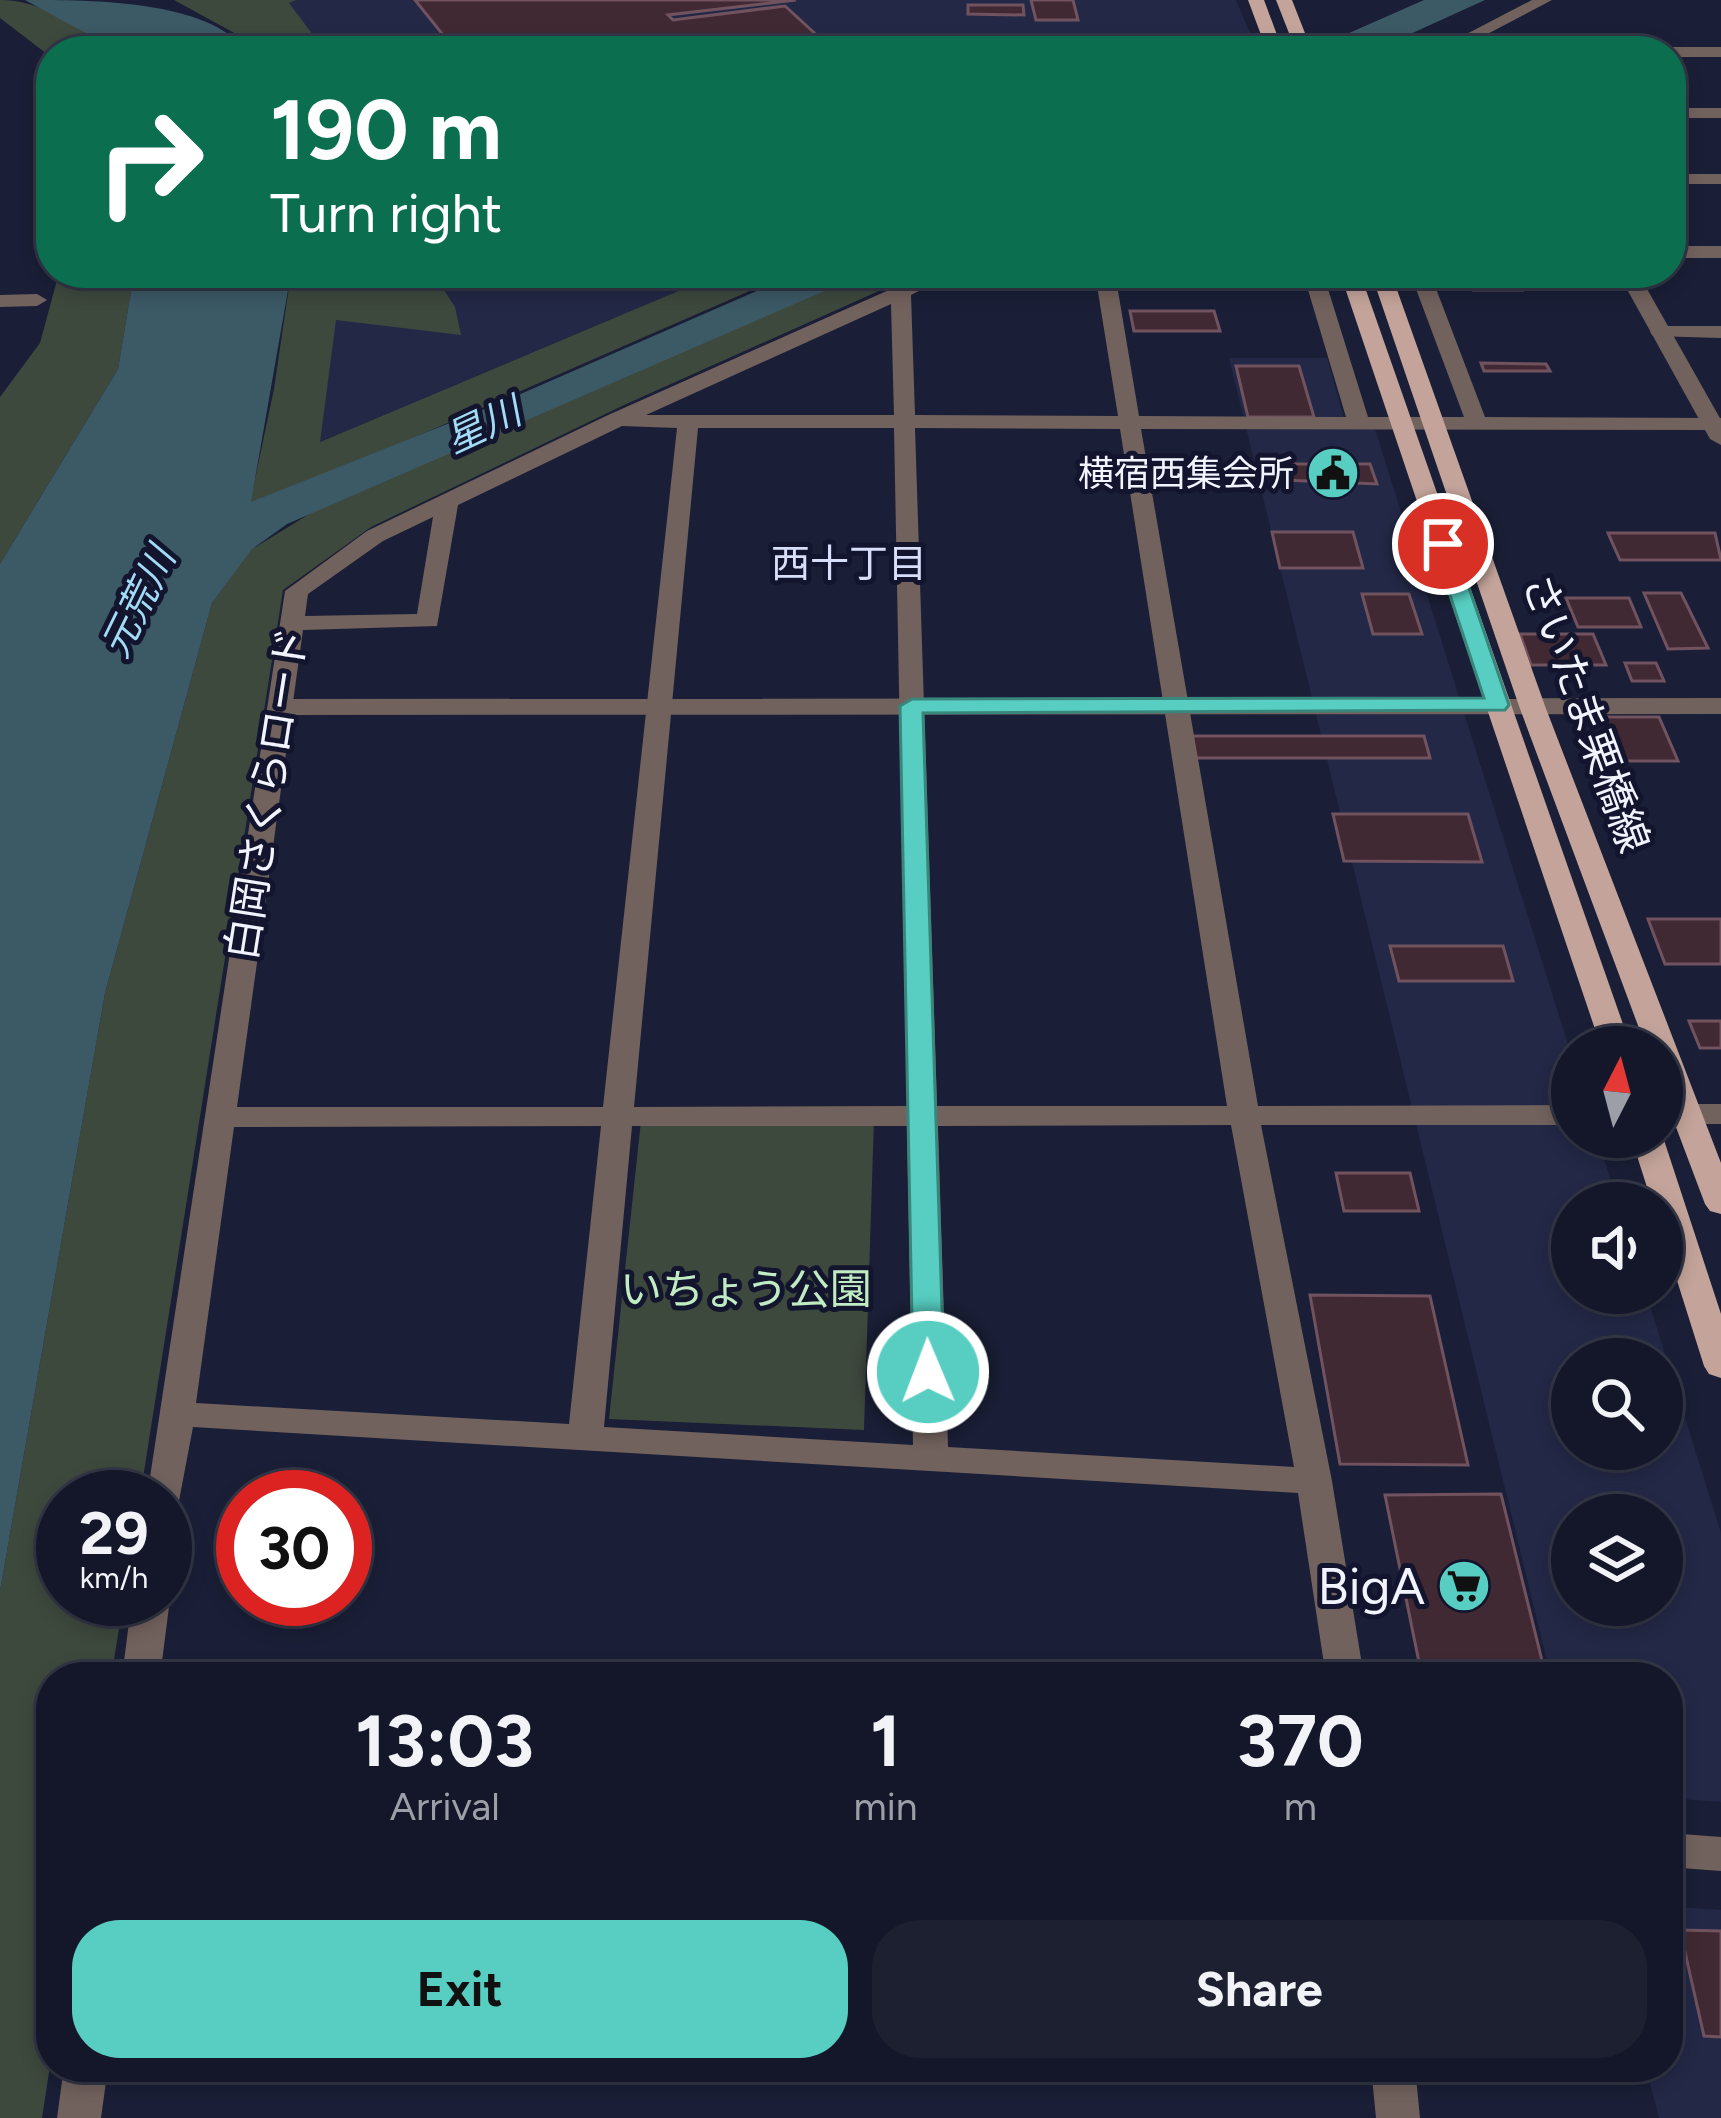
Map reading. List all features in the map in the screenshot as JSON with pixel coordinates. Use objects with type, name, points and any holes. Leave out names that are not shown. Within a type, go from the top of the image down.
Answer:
[{"type":"main road","points":[[1256,0],[1270,36]]},
{"type":"main road","points":[[1284,0],[1298,36]]},
{"type":"main road","name":"さいたま栗橋線","points":[[1355,288],[1609,1026]]},
{"type":"main road","name":"さいたま栗橋線","points":[[1387,288],[1532,706],[1654,1026]]},
{"type":"main road","name":"さいたま栗橋線","points":[[1683,1131],[1721,1204]]},
{"type":"main road","points":[[1654,1158],[1721,1366]]},
{"type":"street","points":[[1471,36],[1544,0]]},
{"type":"street","points":[[1490,26],[1502,36]]},
{"type":"street","points":[[1686,52],[1721,52]]},
{"type":"street","points":[[1686,113],[1721,113]]},
{"type":"street","points":[[1686,179],[1721,179]]},
{"type":"street","points":[[1686,252],[1721,252]]},
{"type":"street","name":"白岡さくらロード","points":[[169,1470],[297,590],[375,536],[910,288]]},
{"type":"street","points":[[1108,288],[1244,1115],[1314,1481],[1343,1662]]},
{"type":"street","points":[[1318,288],[1359,423]]},
{"type":"street","points":[[1426,288],[1477,424]]},
{"type":"street","points":[[1636,288],[1718,429]]},
{"type":"street","points":[[901,292],[931,1458]]},
{"type":"street","points":[[0,301],[37,300]]},
{"type":"street","points":[[1660,332],[1721,332]]},
{"type":"street","points":[[614,422],[1403,423],[1718,429]]},
{"type":"street","points":[[585,1438],[688,422]]},
{"type":"street","points":[[292,623],[428,620],[447,502]]},
{"type":"street","points":[[280,707],[1721,706]]},
{"type":"street","points":[[1683,1114],[1721,1114]]},
{"type":"street","points":[[218,1117],[1551,1115]]},
{"type":"street","points":[[176,1414],[1314,1481]]},
{"type":"street","points":[[143,1662],[148,1626]]},
{"type":"street","points":[[1683,1851],[1721,1854]]},
{"type":"street","points":[[79,2118],[84,2082]]},
{"type":"street","points":[[1395,2082],[1399,2118]]},
{"type":"shaded area","points":[[240,0],[1236,0],[1251,36],[285,36]]},
{"type":"shaded area","points":[[340,288],[685,288],[319,442]]},
{"type":"shaded area","points":[[1229,358],[1327,358],[1347,429],[1375,429],[1562,1026],[1551,1026],[1551,1158],[1604,1158],[1611,1182],[1551,1182],[1551,1314],[1653,1314],[1660,1338],[1551,1338],[1551,1470],[1683,1470],[1683,1411],[1721,1533],[1721,1802],[1683,1799],[1683,1662],[1547,1662]]},
{"type":"shaded area","points":[[1683,1907],[1721,1910],[1721,2118],[1659,2118],[1650,2082],[1683,2082]]},
{"type":"green space","points":[[0,0],[30,4],[58,15],[89,36],[36,36],[36,46],[0,18]]},
{"type":"green space","points":[[174,0],[296,0],[289,3],[314,36],[239,36]]},
{"type":"green space","points":[[55,288],[132,288],[118,369],[0,564],[0,397],[40,343]]},
{"type":"green space","points":[[289,288],[443,288],[455,307],[461,335],[336,320],[320,442],[685,288],[757,288],[374,455],[250,503]]},
{"type":"green space","points":[[825,288],[885,288],[624,405],[371,527],[283,590],[144,1470],[36,1470],[36,1626],[120,1626],[114,1662],[36,1662],[36,2082],[47,2082],[42,2118],[0,2118],[0,1591],[105,993],[212,603],[249,551],[316,510]]},
{"type":"green space","name":"いちょう公園","points":[[874,1119],[864,1430],[609,1419],[641,1121]]},
{"type":"water","points":[[25,0],[147,6],[177,12],[231,36],[91,36]]},
{"type":"water","points":[[1424,0],[1485,0],[1406,36],[1342,36]]},
{"type":"water","points":[[132,288],[288,288],[251,502],[500,403],[764,288],[831,288],[287,524],[251,550],[212,603],[105,993],[0,1591],[0,564],[118,369]]},
{"type":"building","points":[[415,0],[796,0],[668,15],[673,20],[785,6],[818,36],[444,36]]},
{"type":"building","points":[[1031,0],[1073,0],[1078,20],[1036,20]]},
{"type":"building","points":[[968,5],[1023,5],[1024,15],[968,14]]},
{"type":"building","points":[[1472,288],[1522,290],[1473,290]]},
{"type":"building","points":[[1130,311],[1214,311],[1220,331],[1134,331]]},
{"type":"building","points":[[1481,363],[1546,364],[1550,371],[1484,371]]},
{"type":"building","points":[[1236,366],[1299,366],[1314,417],[1248,417]]},
{"type":"building","points":[[1279,464],[1370,464],[1377,484],[1283,480]]},
{"type":"building","points":[[1272,532],[1353,532],[1363,568],[1280,568]]},
{"type":"building","points":[[1608,533],[1715,533],[1721,560],[1620,560]]},
{"type":"building","points":[[1644,593],[1681,593],[1708,648],[1668,649]]},
{"type":"building","points":[[1362,594],[1409,594],[1422,634],[1373,634]]},
{"type":"building","points":[[1566,598],[1629,598],[1641,627],[1578,627]]},
{"type":"building","points":[[1520,634],[1593,634],[1606,665],[1531,665]]},
{"type":"building","points":[[1625,663],[1656,663],[1664,681],[1632,681]]},
{"type":"building","points":[[1604,717],[1659,717],[1678,761],[1621,761]]},
{"type":"building","points":[[1191,736],[1424,736],[1430,758],[1195,758]]},
{"type":"building","points":[[1333,814],[1468,814],[1482,862],[1344,861]]},
{"type":"building","points":[[1648,919],[1721,919],[1721,964],[1665,964]]},
{"type":"building","points":[[1390,946],[1503,946],[1513,981],[1399,981]]},
{"type":"building","points":[[1689,1021],[1721,1021],[1721,1048],[1700,1048]]},
{"type":"building","points":[[1336,1173],[1410,1173],[1419,1211],[1344,1211]]},
{"type":"building","points":[[1310,1295],[1430,1296],[1468,1465],[1340,1464]]},
{"type":"building","name":"BigA","points":[[1501,1494],[1542,1662],[1419,1662],[1385,1495]]},
{"type":"building","points":[[1683,1930],[1721,1931],[1721,2037],[1704,2036]]},
{"type":"place","name":"横宿西集会所","points":[[1333,473]]},
{"type":"place","name":"BigA","points":[[1464,1586]]},
{"type":"district","name":"西十丁目","points":[[849,563]]},
{"type":"route","points":[[928,1372],[912,706],[1497,705],[1443,544]]},
{"type":"water label","name":"星川","points":[[483,425]]},
{"type":"water label","name":"元荒川","points":[[138,602]]}]
